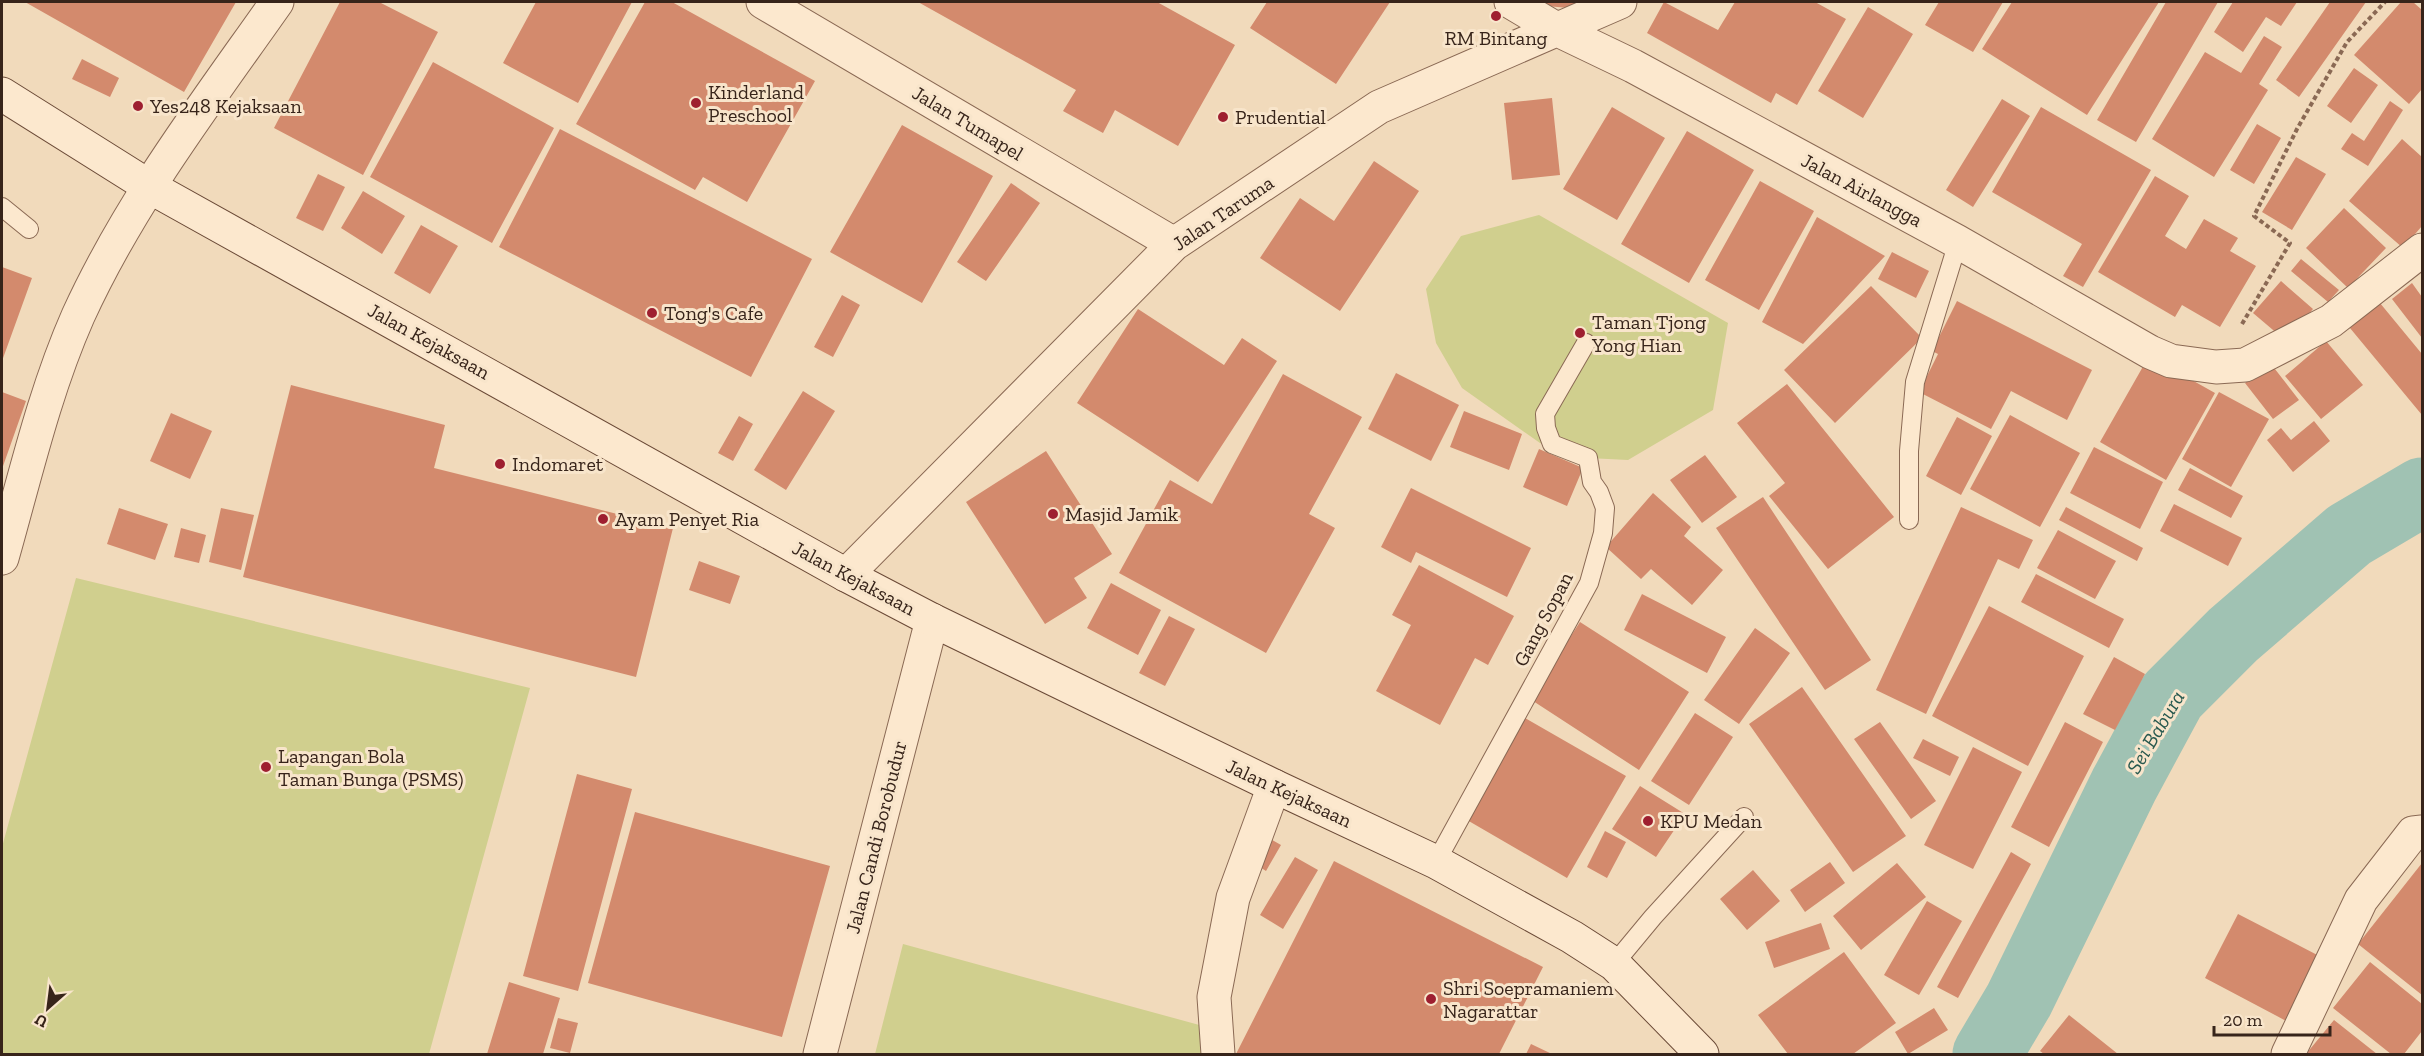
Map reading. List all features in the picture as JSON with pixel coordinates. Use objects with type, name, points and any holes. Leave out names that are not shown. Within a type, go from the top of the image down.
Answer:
[{"type":"street","points":[[2,558],[56,370],[78,316],[118,236],[277,2]]},
{"type":"street","name":"Jalan Tumapel","points":[[763,2],[1174,244]]},
{"type":"street","name":"Jalan Airlangga","points":[[1511,2],[1558,30],[1633,66],[1958,242],[2150,352],[2171,361],[2216,368],[2245,364],[2331,321],[2422,250]]},
{"type":"street","name":"Jalan Taruma","points":[[846,575],[1174,244],[1379,107],[1620,2]]},
{"type":"street","name":"Jalan Kejaksaan","points":[[2,94],[150,187],[846,575],[932,620],[1436,862],[1572,937],[1614,964],[1702,1054]]},
{"type":"street","name":"Jalan Candi Borobudur","points":[[820,1054],[932,620]]},
{"type":"street","points":[[1218,1054],[1214,997],[1233,898],[1274,786]]},
{"type":"street","points":[[2288,1054],[2361,900],[2413,832],[2422,832]]},
{"type":"lane","points":[[2,207],[28,229]]},
{"type":"lane","points":[[1909,520],[1909,452],[1915,382],[1958,242]]},
{"type":"lane","name":"Gang Sopan","points":[[1436,862],[1589,583],[1603,533],[1605,508],[1592,482],[1588,458],[1552,444],[1546,428],[1545,414],[1586,343]]},
{"type":"lane","points":[[1614,964],[1653,916],[1744,817]]},
{"type":"path","points":[[2216,368],[2290,243],[2254,216],[2297,129],[2347,42],[2385,2]]},
{"type":"shaded area","name":"Taman Tjong Yong Hian","points":[[1539,215],[1728,323],[1713,410],[1628,460],[1588,458],[1540,443],[1462,388],[1436,343],[1426,289],[1461,236]]},
{"type":"shaded area","name":"Lapangan Bola Taman Bunga (PSMS)","points":[[76,578],[530,688],[429,1054],[2,1054],[2,847]]},
{"type":"shaded area","points":[[903,944],[1203,1026],[1207,1054],[875,1054]]},
{"type":"building","points":[[25,2],[236,2],[184,92]]},
{"type":"building","points":[[340,2],[379,2],[438,32],[363,175],[274,128]]},
{"type":"building","points":[[536,2],[632,2],[578,103],[503,63]]},
{"type":"building","name":"Kinderland Preschool","points":[[645,2],[672,2],[815,81],[747,202],[703,177],[695,190],[576,124]]},
{"type":"building","points":[[918,2],[1157,2],[1235,45],[1178,146],[1115,110],[1103,133],[1063,111],[1076,90]]},
{"type":"building","points":[[1267,2],[1390,2],[1336,84],[1250,28]]},
{"type":"building","points":[[1524,2],[1592,2],[1591,10],[1523,4]]},
{"type":"building","points":[[1664,2],[1718,30],[1735,2],[1815,2],[1846,19],[1797,105],[1776,93],[1771,103],[1647,33]]},
{"type":"building","points":[[1939,2],[2003,2],[1973,52],[1925,25]]},
{"type":"building","points":[[2012,2],[2159,2],[2087,115],[1982,49]]},
{"type":"building","points":[[2166,2],[2218,2],[2136,142],[2097,120]]},
{"type":"building","points":[[2233,2],[2297,2],[2281,26],[2266,17],[2243,52],[2214,32]]},
{"type":"building","points":[[2330,2],[2366,2],[2299,97],[2276,80]]},
{"type":"building","points":[[2401,2],[2413,2],[2422,10],[2422,89],[2409,104],[2354,55]]},
{"type":"building","points":[[1868,7],[1913,34],[1863,118],[1818,91]]},
{"type":"building","points":[[2264,36],[2282,47],[2259,84],[2268,90],[2214,177],[2152,139],[2205,52],[2241,73]]},
{"type":"building","points":[[82,59],[119,78],[110,97],[72,79]]},
{"type":"building","points":[[433,62],[554,128],[492,243],[370,177]]},
{"type":"building","points":[[2354,68],[2378,85],[2351,123],[2327,106]]},
{"type":"building","points":[[1552,98],[1560,175],[1512,180],[1504,103]]},
{"type":"building","points":[[2002,99],[2030,116],[1973,207],[1946,190]]},
{"type":"building","points":[[2390,101],[2403,110],[2368,166],[2341,149],[2352,133],[2364,141]]},
{"type":"building","points":[[1612,107],[1665,138],[1617,220],[1563,189]]},
{"type":"building","points":[[2041,107],[2151,170],[2083,287],[2063,276],[2082,244],[1992,192]]},
{"type":"building","points":[[2257,124],[2281,138],[2254,184],[2230,170]]},
{"type":"building","points":[[902,125],[993,176],[922,303],[830,252]]},
{"type":"building","points":[[560,129],[812,259],[751,377],[499,247]]},
{"type":"building","points":[[1687,131],[1754,170],[1689,283],[1621,244]]},
{"type":"building","points":[[2402,139],[2422,157],[2422,226],[2403,248],[2349,201]]},
{"type":"building","points":[[2296,157],[2326,174],[2292,230],[2262,212]]},
{"type":"building","points":[[1374,161],[1419,191],[1340,311],[1260,258],[1300,198],[1334,221]]},
{"type":"building","points":[[318,174],[345,187],[323,231],[296,218]]},
{"type":"building","points":[[2155,176],[2189,196],[2165,236],[2186,249],[2204,219],[2238,238],[2230,251],[2256,266],[2220,327],[2182,305],[2175,317],[2098,272]]},
{"type":"building","points":[[1760,181],[1814,211],[1759,310],[1705,280]]},
{"type":"building","points":[[1011,183],[1040,203],[986,281],[957,262]]},
{"type":"building","points":[[363,191],[405,216],[382,254],[341,228]]},
{"type":"building","points":[[2344,208],[2386,248],[2348,288],[2306,248]]},
{"type":"building","points":[[1817,217],[1885,256],[1803,344],[1762,322]]},
{"type":"building","points":[[421,225],[458,246],[430,294],[394,273]]},
{"type":"building","points":[[1892,252],[1929,271],[1916,298],[1878,279]]},
{"type":"building","points":[[2301,259],[2339,290],[2328,302],[2291,271]]},
{"type":"building","points":[[2,267],[32,278],[2,361]]},
{"type":"building","points":[[2281,281],[2313,309],[2286,341],[2253,313]]},
{"type":"building","points":[[2412,283],[2422,297],[2422,338],[2392,299]]},
{"type":"building","points":[[1871,286],[1922,338],[1835,423],[1784,370]]},
{"type":"building","points":[[842,295],[860,305],[833,357],[814,347]]},
{"type":"building","points":[[2375,297],[2422,354],[2422,415],[2345,322]]},
{"type":"building","points":[[1957,301],[2092,370],[2067,420],[2011,391],[1991,429],[1919,392],[1938,354],[1932,351]]},
{"type":"building","points":[[1138,309],[1224,365],[1242,338],[1277,361],[1198,482],[1077,403]]},
{"type":"building","points":[[2326,341],[2363,385],[2321,419],[2285,376]]},
{"type":"building","points":[[2149,356],[2215,393],[2166,480],[2100,442]]},
{"type":"building","points":[[2271,364],[2299,400],[2273,419],[2245,383]]},
{"type":"building","points":[[1396,373],[1459,405],[1431,461],[1368,429]]},
{"type":"building","points":[[1283,374],[1362,417],[1309,514],[1335,528],[1266,653],[1119,573],[1170,480],[1212,504]]},
{"type":"building","points":[[1787,384],[1894,517],[1828,569],[1769,496],[1785,483],[1737,423]]},
{"type":"building","points":[[291,385],[445,425],[434,468],[673,528],[636,677],[243,577]]},
{"type":"building","points":[[803,391],[835,411],[786,490],[754,470]]},
{"type":"building","points":[[2,392],[26,401],[2,469]]},
{"type":"building","points":[[2219,392],[2269,419],[2231,487],[2182,459]]},
{"type":"building","points":[[1464,411],[1522,434],[1509,470],[1450,447]]},
{"type":"building","points":[[171,413],[212,431],[190,479],[150,461]]},
{"type":"building","points":[[2010,415],[2080,453],[2040,527],[1970,489]]},
{"type":"building","points":[[739,416],[753,424],[733,461],[718,453]]},
{"type":"building","points":[[1957,417],[1992,436],[1961,495],[1926,476]]},
{"type":"building","points":[[2314,421],[2330,441],[2293,472],[2267,440],[2281,428],[2291,440]]},
{"type":"building","points":[[2094,447],[2163,482],[2140,529],[2070,493]]},
{"type":"building","points":[[1539,449],[1583,468],[1567,506],[1523,487]]},
{"type":"building","points":[[1046,451],[1112,554],[1074,578],[1087,598],[1045,624],[966,502]]},
{"type":"building","points":[[1705,455],[1737,497],[1702,523],[1670,480]]},
{"type":"building","points":[[2190,468],[2243,496],[2231,518],[2178,490]]},
{"type":"building","points":[[1411,488],[1531,548],[1507,597],[1416,552],[1411,563],[1381,547]]},
{"type":"building","points":[[1653,493],[1691,527],[1684,536],[1723,570],[1692,605],[1651,569],[1641,579],[1606,547]]},
{"type":"building","points":[[1763,497],[1871,660],[1825,690],[1716,528]]},
{"type":"building","points":[[2174,504],[2242,538],[2228,566],[2160,531]]},
{"type":"building","points":[[1961,507],[2033,540],[2019,569],[1998,559],[1926,714],[1876,690]]},
{"type":"building","points":[[2066,507],[2143,548],[2137,561],[2059,520]]},
{"type":"building","points":[[119,508],[168,524],[155,560],[107,544]]},
{"type":"building","points":[[221,508],[254,515],[241,570],[209,562]]},
{"type":"building","points":[[181,528],[206,535],[199,563],[174,557]]},
{"type":"building","points":[[2058,530],[2116,561],[2095,599],[2037,568]]},
{"type":"building","points":[[699,561],[740,576],[730,604],[689,590]]},
{"type":"building","points":[[1419,565],[1514,616],[1488,665],[1475,658],[1440,725],[1376,691],[1411,625],[1392,615]]},
{"type":"building","points":[[2036,574],[2124,619],[2109,648],[2021,602]]},
{"type":"building","points":[[1111,583],[1161,610],[1138,655],[1087,628]]},
{"type":"building","points":[[1642,594],[1726,637],[1707,673],[1624,630]]},
{"type":"building","points":[[1989,606],[2084,656],[2028,766],[1932,716]]},
{"type":"building","points":[[1169,616],[1195,629],[1165,686],[1139,673]]},
{"type":"building","points":[[1580,622],[1689,692],[1639,770],[1530,699]]},
{"type":"building","points":[[1755,628],[1790,653],[1739,724],[1704,700]]},
{"type":"building","points":[[2114,657],[2145,674],[2115,730],[2083,714]]},
{"type":"building","points":[[1802,687],[1906,836],[1853,872],[1749,724]]},
{"type":"building","points":[[1695,713],[1733,737],[1689,805],[1651,781]]},
{"type":"building","points":[[1525,718],[1626,776],[1567,878],[1467,820]]},
{"type":"building","points":[[1880,722],[1936,801],[1911,819],[1854,739]]},
{"type":"building","points":[[2065,722],[2103,742],[2049,847],[2011,827]]},
{"type":"building","points":[[1923,739],[1959,757],[1950,776],[1913,758]]},
{"type":"building","points":[[1973,747],[2022,772],[1973,869],[1924,845]]},
{"type":"building","points":[[577,774],[632,789],[578,991],[523,976]]},
{"type":"building","name":"KPU Medan","points":[[1640,786],[1685,814],[1656,857],[1612,829]]},
{"type":"building","points":[[635,812],[830,866],[782,1037],[588,983]]},
{"type":"building","points":[[1605,831],[1626,842],[1607,878],[1587,867]]},
{"type":"building","points":[[1267,837],[1281,845],[1266,871],[1252,862]]},
{"type":"building","points":[[2011,852],[2031,864],[1958,998],[1937,987]]},
{"type":"building","points":[[1295,857],[1318,870],[1283,929],[1260,915]]},
{"type":"building","points":[[1334,861],[1543,967],[1499,1054],[1236,1054]]},
{"type":"building","points":[[1830,862],[1845,883],[1805,912],[1790,890]]},
{"type":"building","points":[[1897,863],[1926,897],[1861,950],[1833,916]]},
{"type":"building","points":[[2422,863],[2422,995],[2358,944]]},
{"type":"building","points":[[1753,870],[1780,901],[1747,930],[1720,899]]},
{"type":"building","points":[[1927,901],[1962,921],[1919,995],[1884,975]]},
{"type":"building","points":[[2238,914],[2325,959],[2292,1024],[2205,978]]},
{"type":"building","points":[[1821,923],[1830,949],[1774,968],[1765,942]]},
{"type":"building","points":[[1844,952],[1896,1023],[1853,1054],[1788,1054],[1758,1015]]},
{"type":"building","points":[[2370,962],[2422,1004],[2422,1031],[2404,1054],[2391,1054],[2333,1008]]},
{"type":"building","points":[[509,982],[560,998],[543,1054],[487,1054]]},
{"type":"building","points":[[1934,1008],[1948,1030],[1908,1054],[1895,1032]]},
{"type":"building","points":[[2069,1015],[2118,1054],[2044,1054],[2040,1051]]},
{"type":"building","points":[[558,1018],[578,1023],[570,1053],[550,1048]]},
{"type":"building","points":[[2334,1020],[2377,1054],[2306,1054]]},
{"type":"building","points":[[1531,1044],[1552,1054],[1526,1054]]},
{"type":"waterway","name":"Sei Babura","points":[[1987,1054],[2019,1000],[2124,785],[2172,696],[2233,635],[2349,535],[2422,492]]},
{"type":"place","name":"RM Bintang","points":[[1496,16]]},
{"type":"place","name":"Kinderland Preschool","points":[[696,103]]},
{"type":"place","name":"Yes248 Kejaksaan","points":[[138,106]]},
{"type":"place","name":"Prudential","points":[[1223,117]]},
{"type":"place","name":"Tong's Cafe","points":[[652,313]]},
{"type":"place","name":"Taman Tjong Yong Hian","points":[[1580,333]]},
{"type":"place","name":"Indomaret","points":[[500,464]]},
{"type":"place","name":"Masjid Jamik","points":[[1053,514]]},
{"type":"place","name":"Ayam Penyet Ria","points":[[603,519]]},
{"type":"place","name":"Lapangan Bola Taman Bunga (PSMS)","points":[[266,767]]},
{"type":"place","name":"KPU Medan","points":[[1648,821]]},
{"type":"place","name":"Shri Soepramaniem Nagarattar","points":[[1431,999]]}]
